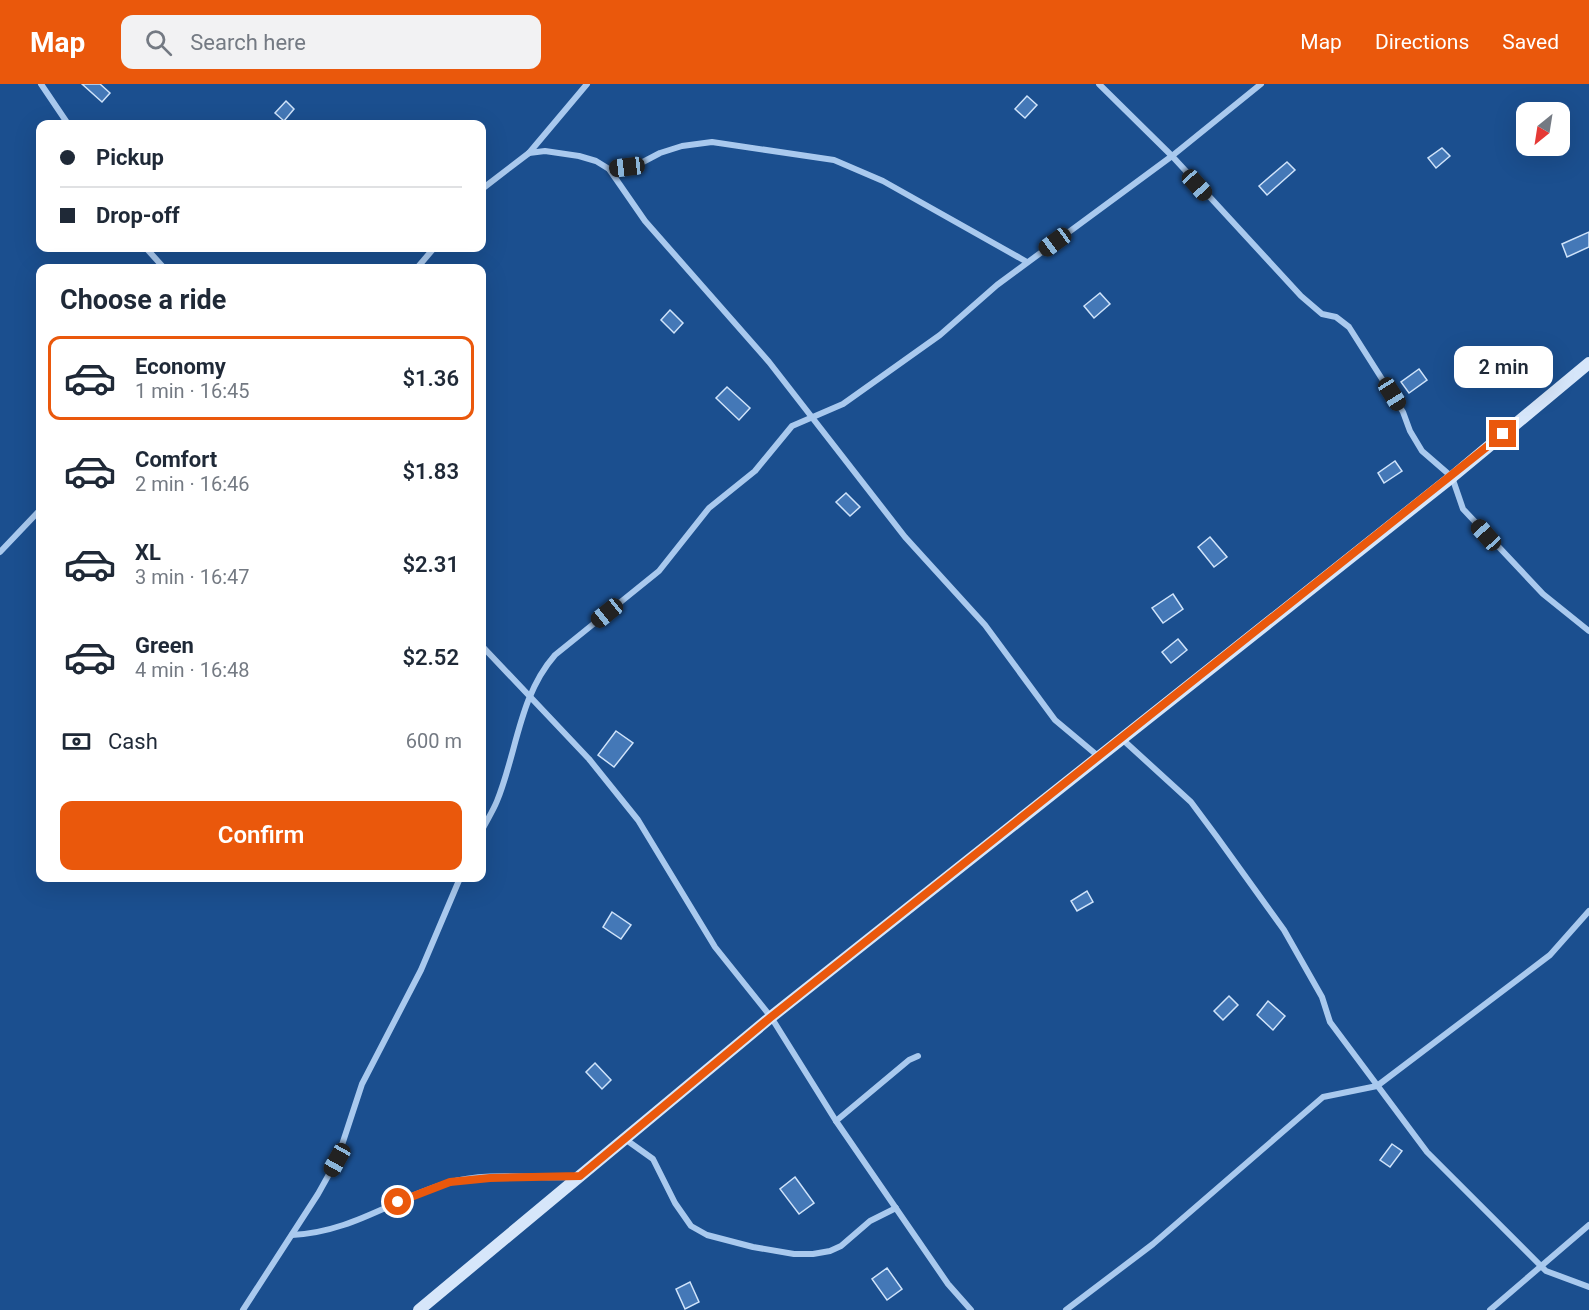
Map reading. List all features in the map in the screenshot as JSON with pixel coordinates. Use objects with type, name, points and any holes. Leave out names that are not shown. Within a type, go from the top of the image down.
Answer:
[{"type":"main road","points":[[419,1310],[771,1017],[1452,477],[1589,363]]},
{"type":"street","points":[[42,84],[65,120]]},
{"type":"street","points":[[486,186],[529,153],[587,84]]},
{"type":"street","points":[[1099,84],[1172,156],[1301,296],[1322,314],[1336,317],[1349,327],[1403,412],[1410,431],[1422,451],[1452,477],[1463,508],[1543,594],[1589,631]]},
{"type":"street","points":[[486,822],[497,801],[530,694],[541,670],[555,655],[659,571],[709,508],[754,471],[792,426],[843,404],[930,342],[1028,262],[1172,156],[1261,84]]},
{"type":"street","points":[[609,169],[641,163],[681,146],[712,142],[834,160],[883,181],[1028,262]]},
{"type":"street","points":[[529,153],[545,152],[579,156],[596,161],[609,169],[662,242],[708,290],[813,416],[905,537],[985,625],[1055,720],[1098,756]]},
{"type":"street","points":[[150,252],[160,264]]},
{"type":"street","points":[[420,264],[431,252]]},
{"type":"street","points":[[0,552],[36,514]]},
{"type":"street","points":[[486,650],[589,759],[638,820],[716,947],[771,1017],[836,1121],[948,1284],[971,1310]]},
{"type":"street","points":[[1121,738],[1191,802],[1217,837],[1284,930],[1323,997],[1330,1022],[1427,1152],[1540,1266],[1546,1271],[1589,1287]]},
{"type":"street","points":[[243,1310],[337,1160],[362,1084],[421,970],[458,882]]},
{"type":"street","points":[[1066,1310],[1152,1244],[1323,1097],[1377,1086],[1550,955],[1589,911]]},
{"type":"street","points":[[836,1121],[909,1060],[918,1056]]},
{"type":"street","points":[[625,1139],[652,1159],[675,1203],[691,1226],[706,1235],[753,1247],[794,1254],[830,1251],[841,1246],[870,1221],[896,1208]]},
{"type":"street","points":[[292,1235],[332,1231],[450,1182],[490,1178],[580,1176]]},
{"type":"street","points":[[1490,1310],[1589,1225]]},
{"type":"building","points":[[82,84],[100,84],[110,93],[102,102]]},
{"type":"building","points":[[1027,96],[1037,105],[1025,118],[1015,109]]},
{"type":"building","points":[[286,101],[294,109],[285,120],[275,113]]},
{"type":"building","points":[[1442,148],[1450,156],[1436,168],[1428,158]]},
{"type":"building","points":[[1287,162],[1295,170],[1267,195],[1259,186]]},
{"type":"building","points":[[1589,232],[1589,247],[1567,257],[1562,244]]},
{"type":"building","points":[[1100,293],[1110,304],[1094,318],[1084,306]]},
{"type":"building","points":[[670,310],[683,323],[674,333],[661,320]]},
{"type":"building","points":[[1419,369],[1427,380],[1409,393],[1401,382]]},
{"type":"building","points":[[727,387],[750,408],[739,420],[716,398]]},
{"type":"building","points":[[1395,461],[1402,471],[1384,483],[1378,473]]},
{"type":"building","points":[[846,493],[860,507],[850,516],[836,502]]},
{"type":"building","points":[[1210,537],[1227,557],[1214,567],[1198,547]]},
{"type":"building","points":[[1173,594],[1183,609],[1163,623],[1152,608]]},
{"type":"building","points":[[1178,639],[1187,650],[1171,663],[1162,652]]},
{"type":"building","points":[[616,731],[633,743],[614,767],[598,755]]},
{"type":"building","points":[[1087,891],[1093,902],[1077,911],[1071,901]]},
{"type":"building","points":[[612,912],[631,925],[621,939],[603,927]]},
{"type":"building","points":[[1229,996],[1238,1005],[1223,1020],[1214,1011]]},
{"type":"building","points":[[1268,1001],[1285,1016],[1273,1030],[1257,1015]]},
{"type":"building","points":[[595,1063],[611,1080],[602,1089],[586,1072]]},
{"type":"building","points":[[1392,1144],[1402,1151],[1390,1167],[1380,1160]]},
{"type":"building","points":[[795,1177],[814,1203],[799,1214],[780,1189]]},
{"type":"building","points":[[887,1268],[902,1289],[887,1300],[872,1279]]},
{"type":"building","points":[[690,1282],[699,1302],[685,1309],[676,1289]]},
{"type":"route","points":[[398,1202],[450,1182],[490,1178],[537,1179],[580,1176],[771,1017],[1452,477],[1503,434]]}]
